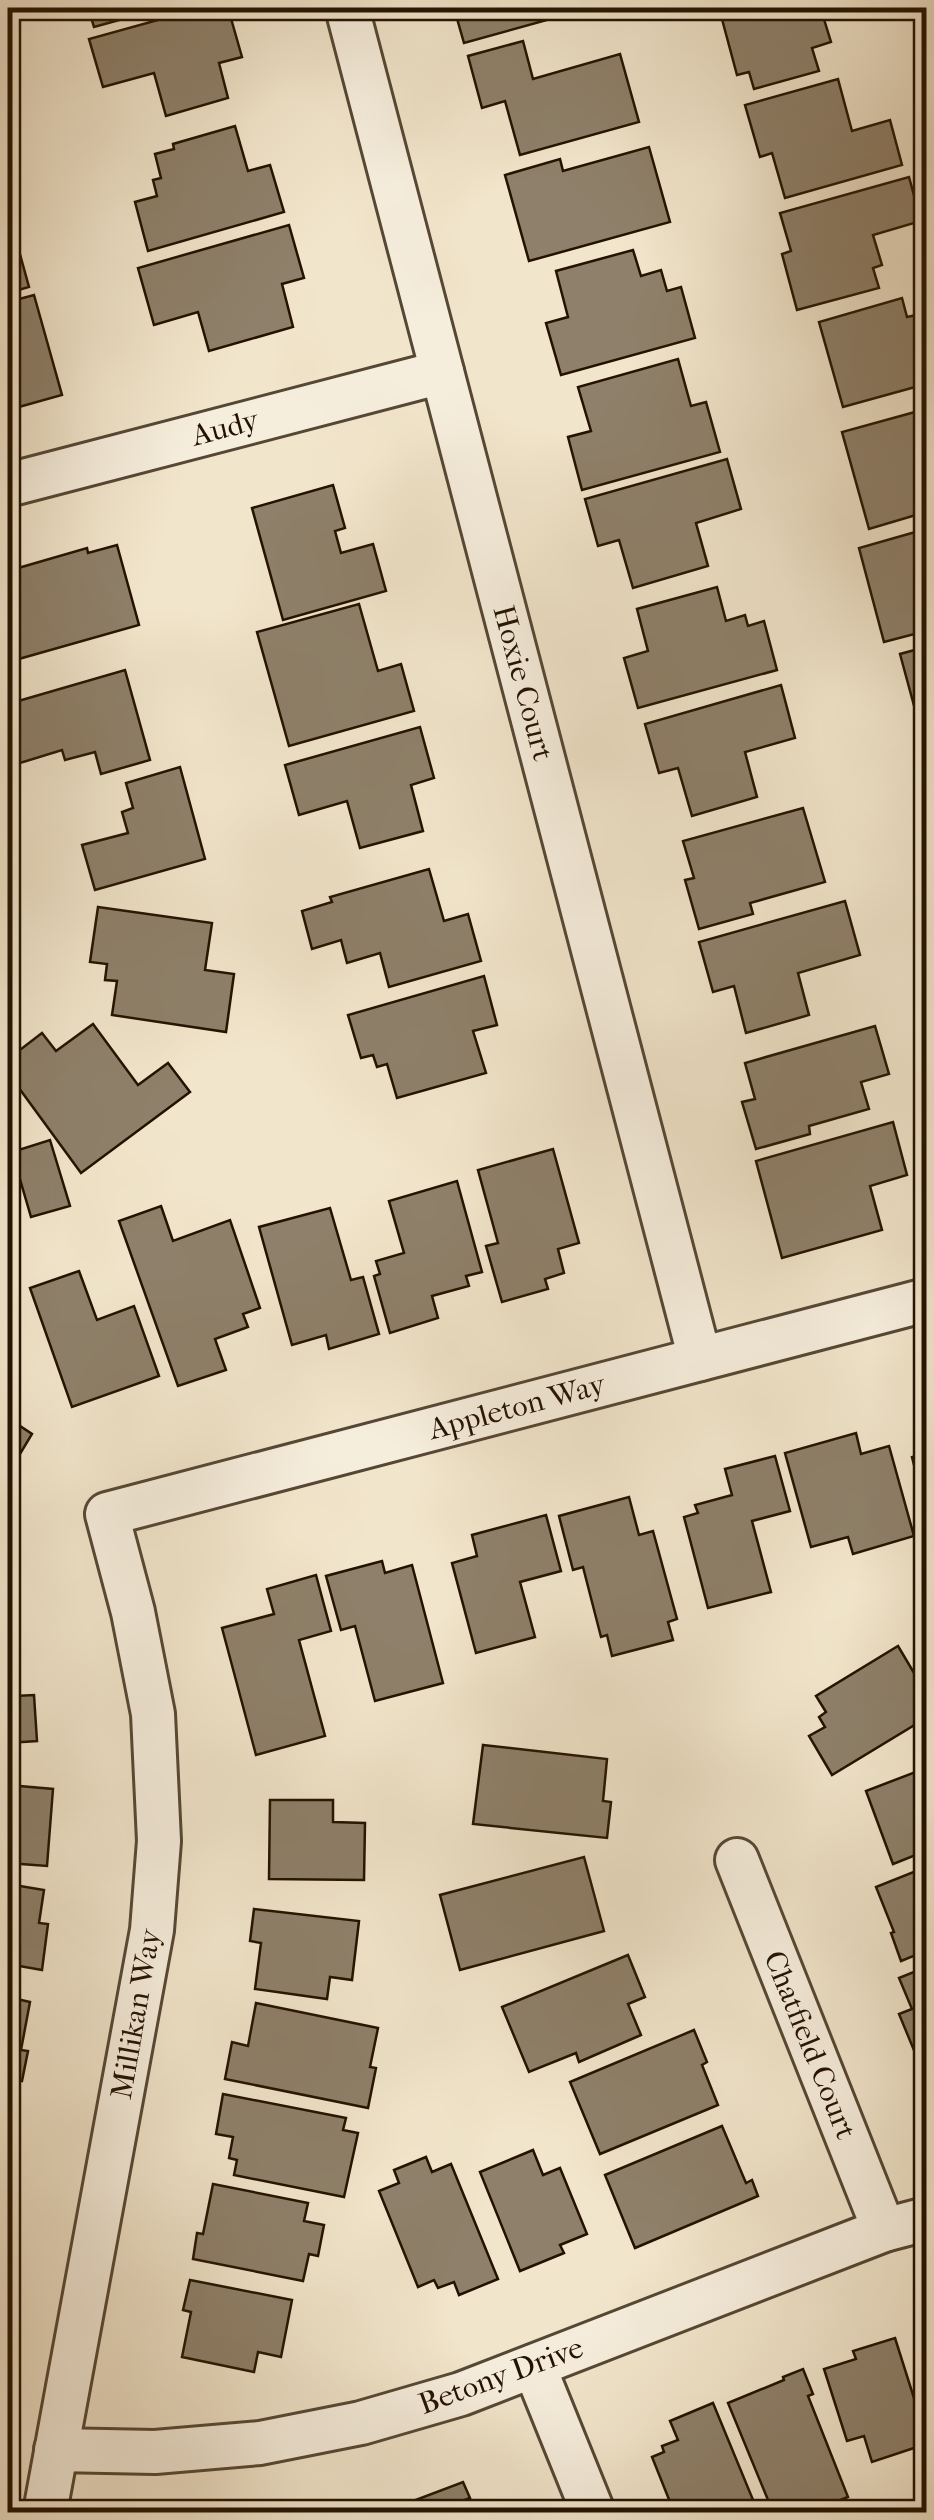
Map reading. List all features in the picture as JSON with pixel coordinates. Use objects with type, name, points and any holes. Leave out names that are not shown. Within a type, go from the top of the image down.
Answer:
[{"type":"street","name":"Hoxie Court","points":[[346,8],[700,1359]]},
{"type":"street","name":"Audy","points":[[8,485],[442,372]]},
{"type":"street","name":"Appleton Way","points":[[107,1514],[926,1300]]},
{"type":"street","name":"Millikan Way","points":[[45,2512],[152,1930],[159,1841],[153,1714],[133,1612],[107,1514]]},
{"type":"street","name":"Chatfield Court","points":[[737,1860],[884,2230]]},
{"type":"street","name":"Betony Drive","points":[[56,2450],[156,2452],[260,2443],[361,2424],[461,2394],[884,2230],[926,2219]]},
{"type":"street","points":[[534,2366],[593,2512]]},
{"type":"building","points":[[88,8],[163,8],[94,27]]},
{"type":"building","points":[[201,8],[228,8],[242,57],[219,63],[228,98],[166,116],[154,73],[103,87],[89,39]]},
{"type":"building","points":[[454,8],[590,8],[464,43]]},
{"type":"building","points":[[719,8],[855,8],[823,16],[831,42],[812,48],[819,71],[754,89],[749,72],[737,75]]},
{"type":"building","points":[[523,41],[533,79],[620,54],[639,122],[520,155],[505,101],[482,108],[468,56]]},
{"type":"building","points":[[838,79],[852,131],[890,120],[902,165],[785,198],[772,153],[760,157],[745,105]]},
{"type":"building","points":[[235,126],[248,171],[270,165],[284,212],[148,251],[135,202],[157,196],[153,180],[161,178],[155,154],[174,149],[173,144]]},
{"type":"building","points":[[649,147],[670,222],[529,261],[505,175],[560,159],[563,171]]},
{"type":"building","points":[[909,177],[921,221],[873,235],[882,265],[873,268],[879,288],[797,310],[782,254],[791,251],[780,213]]},
{"type":"building","points":[[8,211],[29,287],[8,293]]},
{"type":"building","points":[[289,225],[304,278],[282,284],[293,327],[209,351],[198,312],[154,325],[138,268]]},
{"type":"building","points":[[633,250],[641,276],[661,270],[667,291],[681,287],[695,338],[561,375],[546,323],[568,317],[556,271]]},
{"type":"building","points":[[34,295],[62,395],[8,410],[8,302]]},
{"type":"building","points":[[902,298],[907,317],[921,314],[926,327],[926,384],[843,407],[819,322]]},
{"type":"building","points":[[678,359],[691,406],[706,402],[720,452],[582,490],[568,437],[591,431],[578,387]]},
{"type":"building","points":[[926,409],[926,512],[869,529],[842,432]]},
{"type":"building","points":[[727,459],[741,509],[696,523],[708,566],[633,588],[619,540],[598,546],[585,499]]},
{"type":"building","points":[[333,485],[345,528],[335,531],[341,553],[373,544],[386,591],[283,620],[252,508]]},
{"type":"building","points":[[926,529],[926,631],[884,642],[859,548]]},
{"type":"building","points":[[117,545],[139,625],[8,662],[8,593],[12,592],[8,571],[87,548],[88,553]]},
{"type":"building","points":[[717,587],[726,621],[745,615],[748,626],[764,621],[777,670],[638,708],[624,658],[648,651],[637,609]]},
{"type":"building","points":[[359,604],[378,671],[401,664],[414,711],[289,746],[257,632]]},
{"type":"building","points":[[926,647],[926,750],[900,654]]},
{"type":"building","points":[[125,670],[150,760],[101,774],[95,752],[65,760],[62,750],[20,763],[8,704]]},
{"type":"building","points":[[781,685],[795,738],[745,752],[757,797],[692,816],[678,768],[659,773],[645,724]]},
{"type":"building","points":[[420,727],[434,778],[411,785],[423,831],[360,848],[347,801],[299,815],[285,765]]},
{"type":"building","points":[[180,767],[205,859],[95,890],[82,845],[128,833],[122,812],[133,808],[126,783]]},
{"type":"building","points":[[803,808],[825,882],[750,903],[753,914],[699,929],[685,880],[694,878],[683,841]]},
{"type":"building","points":[[429,869],[444,921],[468,914],[481,961],[389,987],[380,953],[347,963],[341,940],[312,949],[302,911],[332,902],[330,897]]},
{"type":"building","points":[[845,901],[860,955],[798,973],[809,1015],[746,1033],[734,986],[713,992],[699,942]]},
{"type":"building","points":[[98,907],[212,923],[205,970],[234,974],[226,1032],[112,1015],[117,981],[105,980],[107,964],[90,962]]},
{"type":"building","points":[[484,976],[497,1025],[473,1031],[486,1073],[397,1098],[387,1064],[377,1067],[373,1055],[361,1058],[348,1015]]},
{"type":"building","points":[[93,1024],[138,1085],[168,1063],[190,1092],[81,1173],[8,1073],[8,1059],[42,1033],[56,1051]]},
{"type":"building","points":[[875,1026],[889,1074],[861,1082],[869,1109],[809,1126],[810,1134],[756,1149],[742,1102],[755,1099],[745,1063]]},
{"type":"building","points":[[893,1122],[907,1175],[870,1186],[882,1230],[782,1258],[756,1161]]},
{"type":"building","points":[[50,1140],[70,1206],[31,1217],[12,1152]]},
{"type":"building","points":[[553,1149],[579,1243],[558,1249],[564,1273],[545,1279],[548,1289],[502,1302],[486,1246],[498,1243],[478,1170]]},
{"type":"building","points":[[457,1181],[482,1272],[466,1276],[469,1286],[432,1296],[438,1318],[390,1333],[374,1276],[380,1274],[376,1261],[404,1253],[389,1201]]},
{"type":"building","points":[[161,1206],[173,1241],[230,1220],[260,1308],[243,1314],[248,1327],[215,1339],[226,1370],[178,1386],[119,1221]]},
{"type":"building","points":[[330,1208],[351,1280],[363,1277],[379,1334],[329,1349],[326,1335],[292,1345],[259,1227]]},
{"type":"building","points":[[79,1271],[97,1320],[134,1306],[159,1376],[72,1407],[30,1288]]},
{"type":"building","points":[[8,1418],[32,1434],[8,1474]]},
{"type":"building","points":[[856,1433],[861,1454],[889,1446],[914,1536],[853,1554],[848,1537],[811,1547],[785,1453]]},
{"type":"building","points":[[926,1453],[926,1512],[912,1457]]},
{"type":"building","points":[[775,1456],[790,1511],[752,1521],[771,1592],[708,1608],[684,1517],[698,1513],[695,1505],[732,1495],[725,1469]]},
{"type":"building","points":[[629,1497],[639,1535],[653,1531],[677,1619],[668,1622],[673,1640],[612,1656],[607,1635],[601,1637],[583,1567],[573,1570],[559,1516]]},
{"type":"building","points":[[546,1515],[561,1571],[520,1582],[535,1637],[476,1653],[452,1563],[477,1556],[472,1535]]},
{"type":"building","points":[[382,1561],[385,1573],[412,1565],[443,1683],[375,1701],[355,1626],[341,1630],[326,1576]]},
{"type":"building","points":[[316,1575],[331,1631],[299,1640],[325,1736],[256,1755],[222,1628],[274,1614],[267,1589]]},
{"type":"building","points":[[898,1646],[926,1693],[926,1718],[832,1775],[809,1736],[825,1727],[819,1717],[826,1712],[816,1696]]},
{"type":"building","points":[[14,1679],[15,1696],[34,1695],[37,1741],[8,1743],[8,1680]]},
{"type":"building","points":[[483,1745],[607,1759],[603,1801],[611,1802],[607,1838],[473,1824]]},
{"type":"building","points":[[926,1768],[926,1851],[893,1864],[866,1791]]},
{"type":"building","points":[[8,1785],[53,1789],[47,1866],[8,1863]]},
{"type":"building","points":[[270,1800],[333,1800],[333,1822],[365,1823],[364,1880],[269,1879]]},
{"type":"building","points":[[584,1857],[604,1931],[460,1970],[440,1895]]},
{"type":"building","points":[[926,1867],[926,1951],[901,1961],[876,1887]]},
{"type":"building","points":[[8,1884],[44,1890],[39,1923],[48,1924],[42,1970],[8,1964]]},
{"type":"building","points":[[254,1909],[359,1921],[352,1980],[330,1977],[327,1999],[255,1989],[261,1943],[250,1941]]},
{"type":"building","points":[[628,1955],[645,1997],[628,2004],[641,2035],[579,2062],[576,2053],[529,2072],[502,2007]]},
{"type":"building","points":[[926,1967],[926,2057],[918,2060],[899,2014],[912,2009],[899,1978]]},
{"type":"building","points":[[8,1997],[30,2002],[21,2050],[28,2051],[22,2081],[8,2078]]},
{"type":"building","points":[[256,2003],[378,2028],[370,2067],[376,2068],[368,2108],[225,2079],[232,2042],[248,2046]]},
{"type":"building","points":[[694,2030],[707,2062],[702,2065],[718,2105],[600,2154],[570,2082]]},
{"type":"building","points":[[223,2094],[346,2118],[343,2130],[358,2133],[344,2197],[234,2175],[237,2160],[229,2158],[233,2137],[216,2134]]},
{"type":"building","points":[[8,2126],[16,2127],[8,2172]]},
{"type":"building","points":[[722,2126],[746,2183],[752,2180],[758,2196],[635,2248],[605,2175]]},
{"type":"building","points":[[533,2150],[543,2175],[560,2168],[587,2234],[560,2245],[564,2253],[520,2271],[480,2172]]},
{"type":"building","points":[[426,2157],[432,2172],[451,2164],[498,2279],[459,2295],[454,2282],[438,2288],[434,2280],[418,2287],[379,2191],[399,2183],[394,2170]]},
{"type":"building","points":[[213,2184],[308,2203],[304,2221],[324,2225],[318,2256],[309,2254],[303,2281],[193,2259],[197,2233],[203,2234]]},
{"type":"building","points":[[190,2280],[292,2300],[281,2357],[258,2352],[254,2372],[182,2357],[191,2312],[183,2310]]},
{"type":"building","points":[[895,2338],[926,2444],[872,2462],[864,2436],[847,2441],[824,2369],[856,2359],[853,2351]]},
{"type":"building","points":[[803,2369],[813,2394],[808,2396],[848,2497],[835,2502],[839,2512],[773,2512],[728,2403]]},
{"type":"building","points":[[713,2403],[758,2512],[674,2512],[652,2457],[664,2452],[662,2446],[678,2440],[670,2421]]},
{"type":"building","points":[[463,2482],[470,2498],[462,2501],[466,2512],[384,2512]]}]
